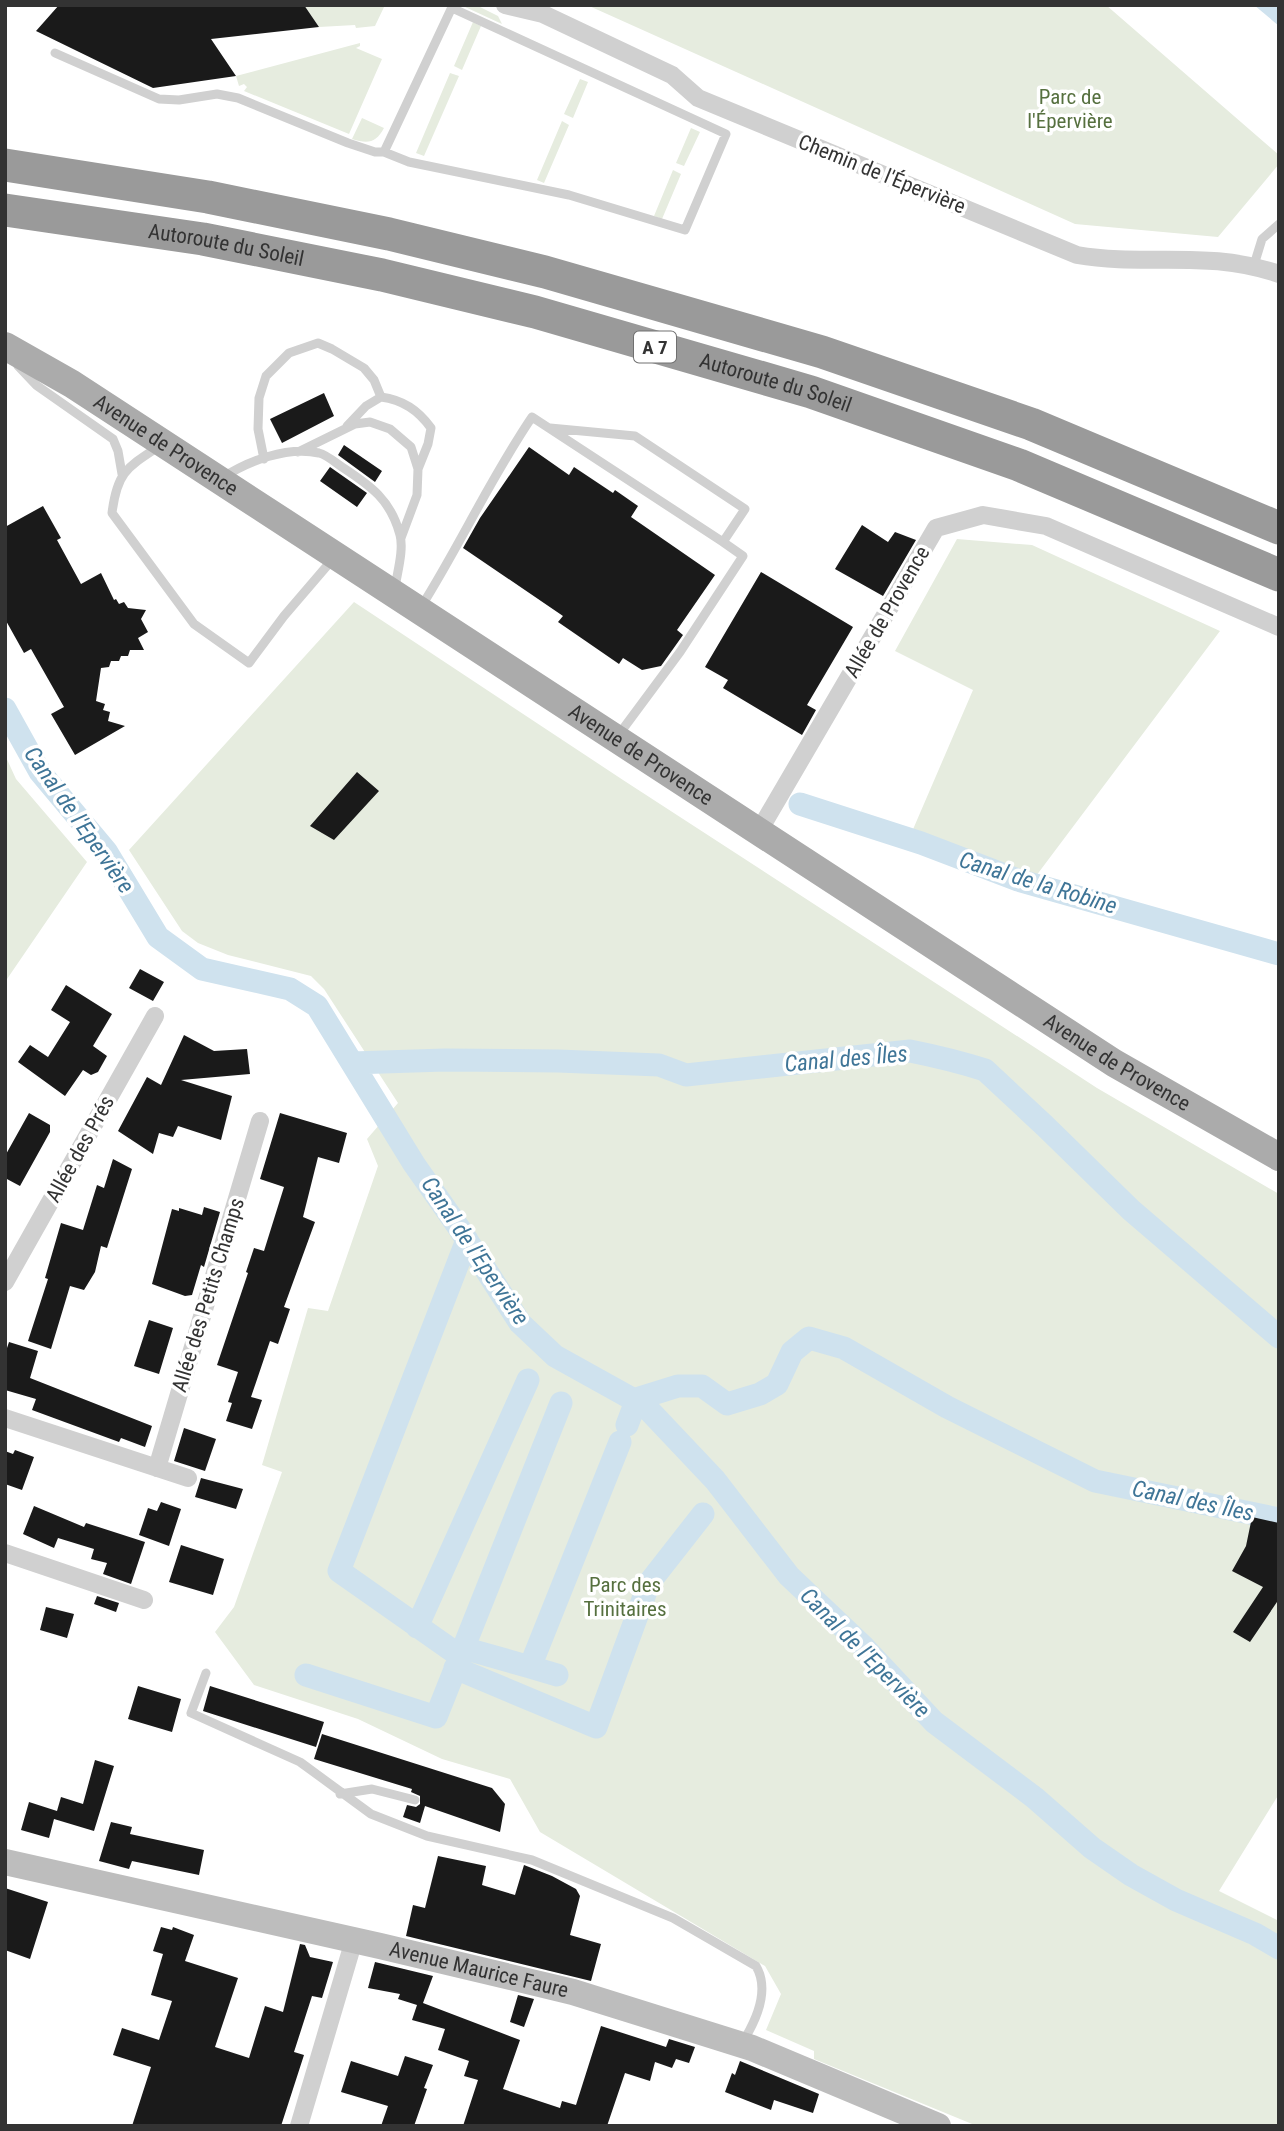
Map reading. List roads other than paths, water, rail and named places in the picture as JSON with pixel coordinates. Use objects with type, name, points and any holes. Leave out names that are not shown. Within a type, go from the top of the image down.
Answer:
[{"type":"highway","name":"Autoroute du Soleil","points":[[5,165],[208,197],[389,234],[558,276],[822,352],[1031,424],[1279,528]]},
{"type":"highway","name":"Autoroute du Soleil","points":[[5,210],[215,242],[382,275],[535,312],[811,392],[1019,465],[1279,575]]},
{"type":"main road","name":"Avenue de Provence","points":[[5,346],[72,384],[1114,1063],[1279,1157]]},
{"type":"street","name":"Chemin de l'Épervière","points":[[505,5],[543,13],[672,75],[698,98],[1077,255],[1118,259],[1188,258],[1254,265],[1279,274]]},
{"type":"street","name":"Allée de Provence","points":[[759,831],[936,528],[983,515],[1046,526],[1279,627]]},
{"type":"street","name":"Allée des Prés","points":[[5,1282],[155,1016]]},
{"type":"street","name":"Allée des Petits Champs","points":[[157,1468],[260,1121]]},
{"type":"street","points":[[5,1418],[188,1478]]},
{"type":"street","points":[[5,1553],[144,1600]]},
{"type":"street","name":"Avenue Maurice Faure","points":[[5,1862],[573,1992],[742,2045],[938,2126]]},
{"type":"street","points":[[299,2126],[354,1940]]},
{"type":"lane","points":[[55,53],[159,99],[179,100],[217,93],[238,98],[375,152],[384,152],[409,162],[569,195],[685,230],[726,134],[453,7],[384,152]]},
{"type":"lane","points":[[1254,265],[1262,239],[1279,224]]},
{"type":"lane","points":[[264,459],[258,429],[259,398],[266,376],[289,353],[318,343],[332,349],[364,368],[374,380],[381,397]]},
{"type":"lane","points":[[5,352],[36,385],[113,439],[122,474]]},
{"type":"lane","points":[[343,429],[366,406],[381,397],[405,404],[421,415],[431,428],[418,469],[417,495],[401,538],[394,594]]},
{"type":"lane","points":[[419,610],[439,579],[502,462],[532,417],[743,556],[680,652],[616,738]]},
{"type":"lane","points":[[296,453],[343,429],[370,422],[390,429],[411,447],[418,469]]},
{"type":"lane","points":[[549,428],[635,436],[745,509],[723,542]]},
{"type":"lane","points":[[163,443],[122,474],[114,492],[112,513],[194,624],[249,663],[284,616],[336,556]]},
{"type":"lane","points":[[220,480],[242,464],[296,453],[321,453],[375,489],[391,511],[401,538]]},
{"type":"lane","points":[[206,1673],[191,1713],[300,1762],[340,1794],[371,1814],[427,1836],[532,1860],[609,1890],[673,1918],[756,1966],[763,1977],[762,1990],[753,2025],[742,2045]]},
{"type":"lane","points":[[340,1794],[373,1789],[415,1800]]},
{"type":"water","points":[[1254,5],[1279,5],[1279,26]]},
{"type":"waterway","name":"Canal de l'Epervière","points":[[5,709],[40,772],[106,851],[158,937],[202,969],[290,989],[317,1006],[414,1164],[520,1323],[555,1356],[645,1406],[715,1480],[789,1576],[863,1646],[934,1722],[1035,1798],[1092,1848],[1131,1875],[1176,1900],[1255,1934],[1279,1948]]},
{"type":"waterway","name":"Canal de la Robine","points":[[800,804],[921,843],[1018,880],[1279,954]]},
{"type":"waterway","name":"Canal des Îles","points":[[352,1063],[558,1061],[659,1065],[686,1075],[910,1051],[976,1067],[985,1070],[1131,1210],[1279,1337]]},
{"type":"waterway","points":[[460,1656],[339,1571],[467,1240]]},
{"type":"waterway","name":"Canal des Îles","points":[[633,1400],[678,1386],[702,1386],[727,1404],[760,1394],[777,1384],[792,1352],[809,1338],[844,1348],[947,1407],[1095,1481],[1279,1519]]},
{"type":"waterway","points":[[417,1627],[528,1380]]},
{"type":"waterway","points":[[627,1425],[636,1401]]},
{"type":"waterway","points":[[306,1675],[436,1717],[561,1403]]},
{"type":"waterway","points":[[463,1648],[530,1667],[620,1442]]},
{"type":"waterway","points":[[455,1668],[596,1727],[649,1583],[703,1514]]},
{"type":"waterway","points":[[530,1667],[557,1675]]},
{"type":"park label","name":"Parc de l'Épervière","points":[[1070,109]]},
{"type":"park label","name":"Parc des Trinitaires","points":[[625,1597]]}]
